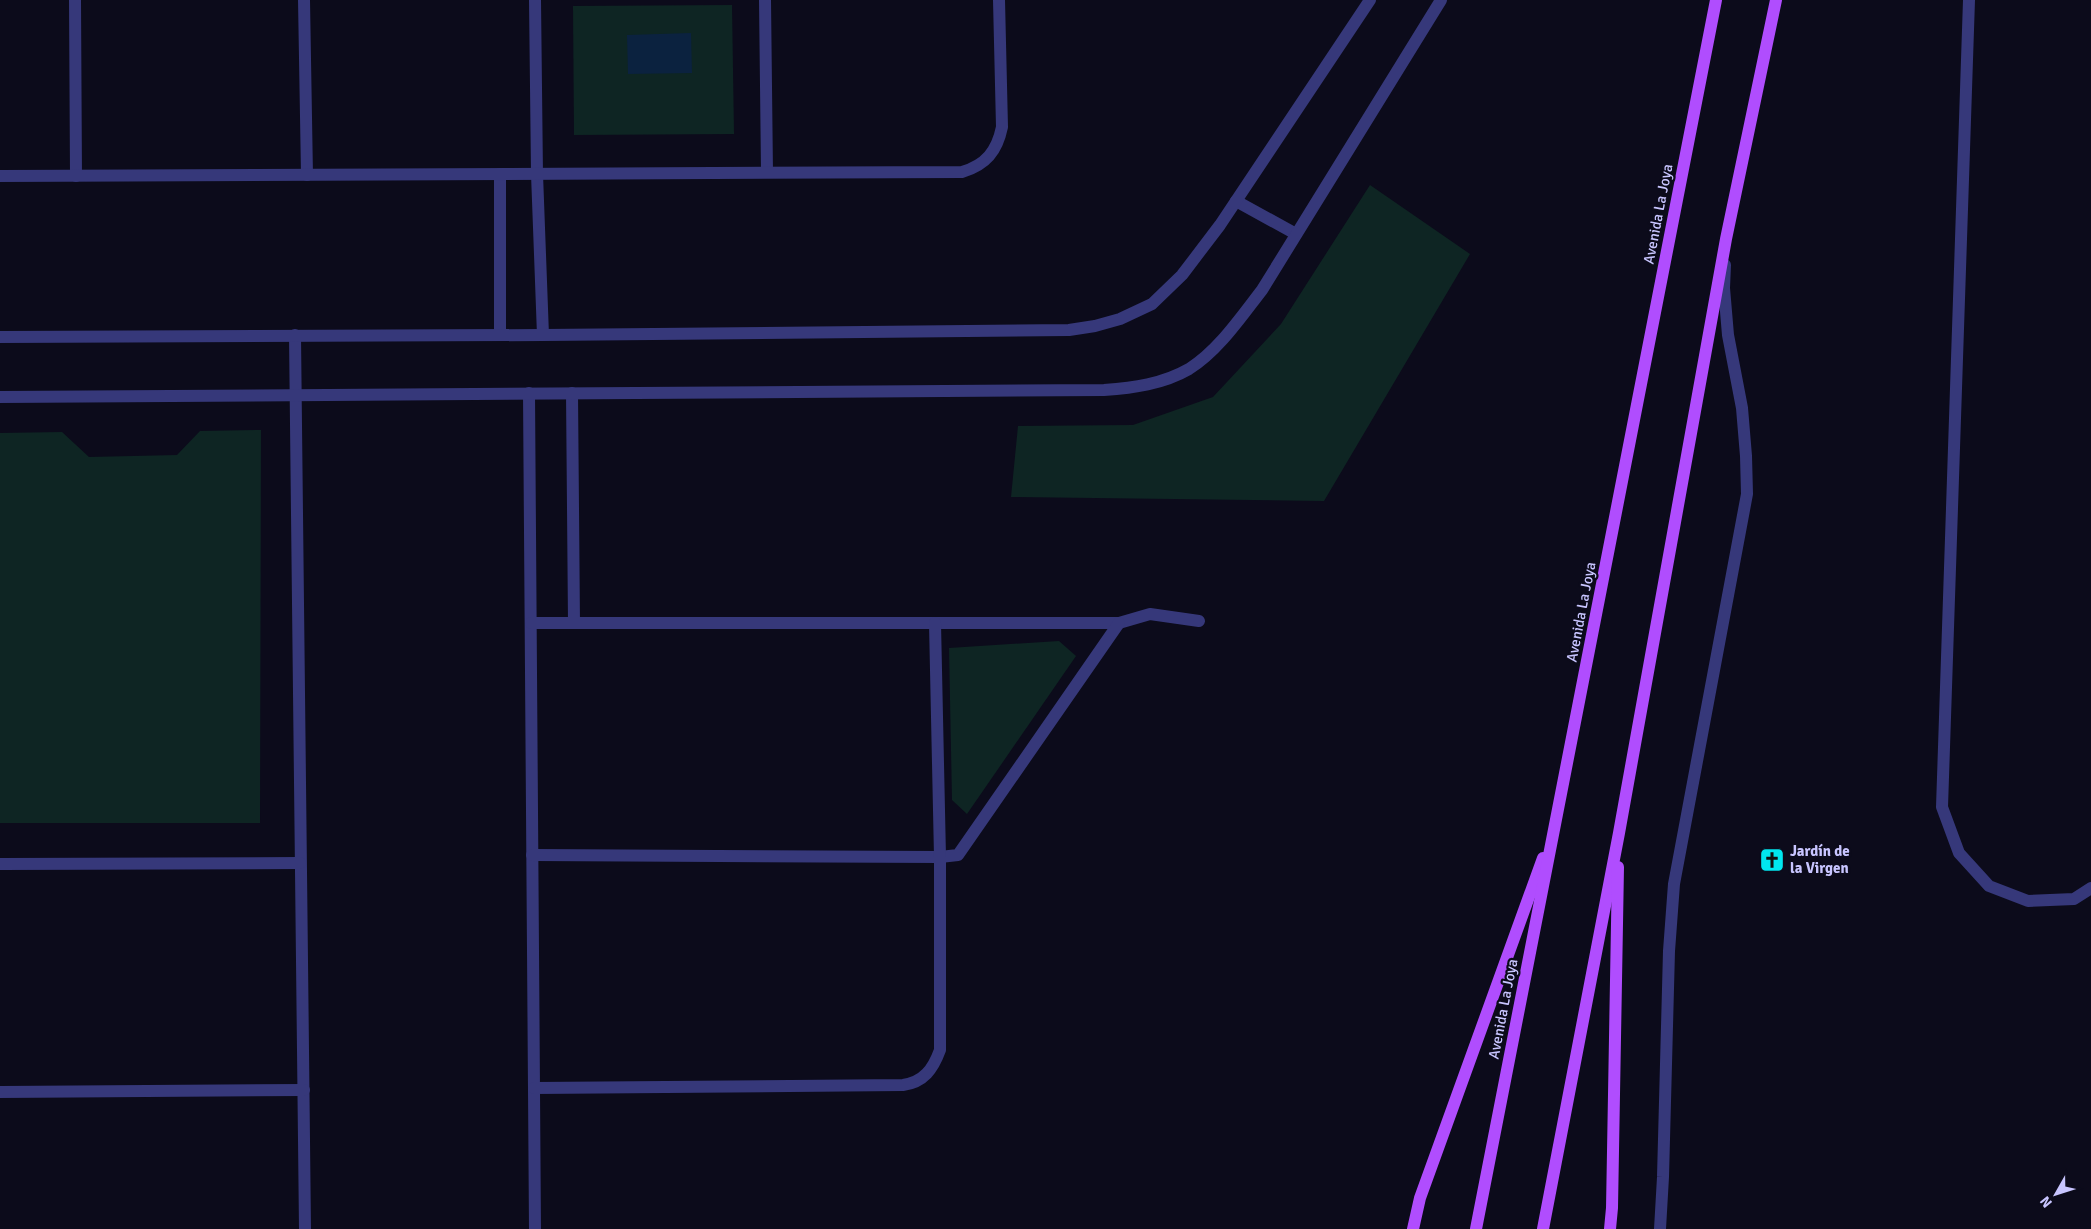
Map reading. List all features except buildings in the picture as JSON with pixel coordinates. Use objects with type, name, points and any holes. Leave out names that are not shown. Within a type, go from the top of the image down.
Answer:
[{"type":"main road","name":"Avenida La Joya","points":[[1476,1229],[1558,818],[1716,0]]},
{"type":"main road","points":[[1543,1229],[1619,832],[1726,239],[1776,0]]},
{"type":"main road","points":[[1413,1229],[1420,1198],[1558,818]]},
{"type":"main road","points":[[1610,1229],[1612,1208],[1619,832]]},
{"type":"street","points":[[75,0],[76,176]]},
{"type":"street","points":[[304,0],[307,175]]},
{"type":"street","points":[[535,0],[537,174],[543,335]]},
{"type":"street","points":[[765,0],[767,172]]},
{"type":"street","points":[[0,176],[962,172],[975,168],[990,158],[999,141],[1002,127],[999,0]]},
{"type":"street","points":[[0,337],[543,335],[1069,330],[1094,326],[1120,319],[1152,304],[1182,275],[1220,225],[1370,0]]},
{"type":"street","points":[[0,397],[1104,390],[1136,388],[1163,380],[1189,369],[1215,347],[1262,290],[1441,0]]},
{"type":"street","points":[[1969,0],[1942,807],[1959,854],[1989,886],[2028,902],[2074,899],[2091,888]]},
{"type":"street","points":[[500,174],[500,334]]},
{"type":"street","points":[[1236,201],[1296,234]]},
{"type":"street","points":[[1660,1229],[1669,951],[1674,884],[1747,494],[1742,408],[1728,334],[1724,288],[1726,239]]},
{"type":"street","points":[[295,335],[294,395],[305,1229]]},
{"type":"street","points":[[529,393],[535,1229]]},
{"type":"street","points":[[572,393],[574,623]]},
{"type":"street","points":[[531,623],[1119,623],[1150,614],[1199,622]]},
{"type":"street","points":[[534,1088],[893,1085],[914,1083],[927,1075],[936,1063],[940,1050],[940,857],[935,623]]},
{"type":"street","points":[[532,855],[940,857],[958,855],[1119,623]]},
{"type":"street","points":[[0,864],[300,863]]},
{"type":"street","points":[[0,1092],[304,1090]]},
{"type":"green space","points":[[732,5],[734,134],[574,135],[573,6]]},
{"type":"green space","points":[[1370,185],[1470,254],[1324,501],[1011,497],[1018,426],[1133,425],[1213,397],[1281,324]]},
{"type":"green space","points":[[261,430],[260,823],[0,823],[0,433],[62,432],[89,457],[177,455],[200,431]]},
{"type":"green space","points":[[1059,641],[1076,656],[967,814],[952,800],[949,648]]},
{"type":"water","points":[[691,33],[692,73],[628,74],[627,35]]},
{"type":"place","name":"Jardín de la Virgen","points":[[1772,860]]}]
